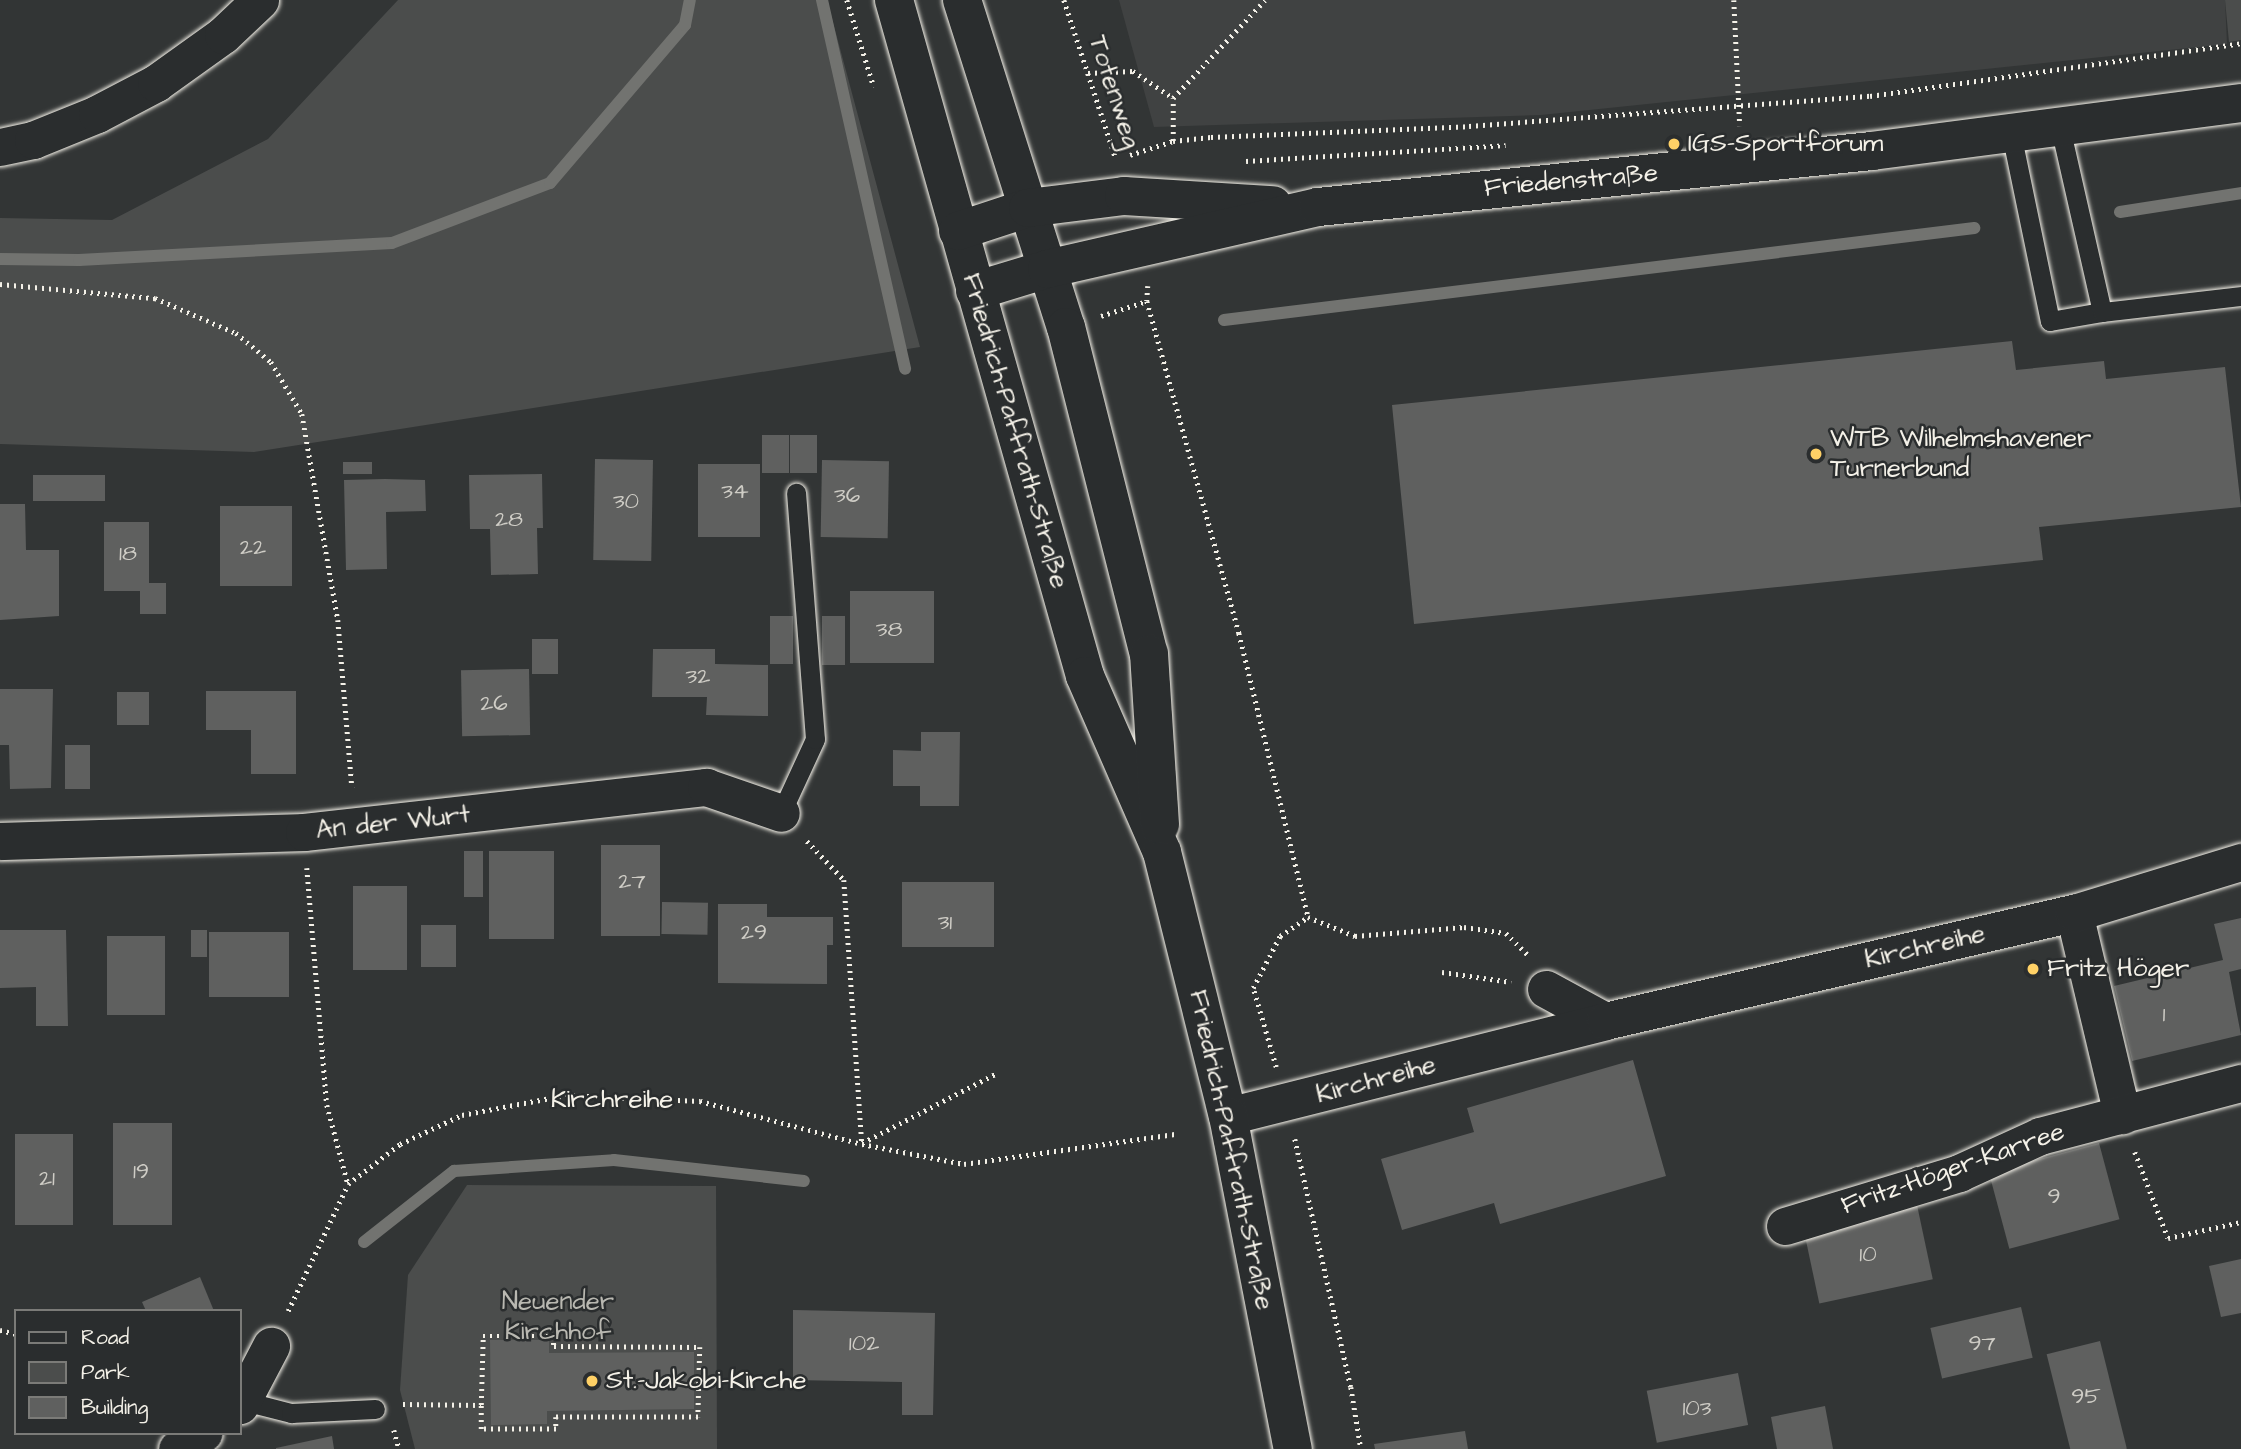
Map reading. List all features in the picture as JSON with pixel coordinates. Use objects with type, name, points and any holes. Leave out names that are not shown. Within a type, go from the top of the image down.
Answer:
[{"type":"main road","name":"Friedrich-Paffrath-Straße","points":[[894,0],[1085,676],[1162,852],[1228,1116],[1293,1449]]},
{"type":"main road","name":"Friedrich-Paffrath-Straße","points":[[962,0],[1066,327],[1149,654],[1162,852]]},
{"type":"main road","name":"Friedenstraße","points":[[975,291],[1047,269],[1318,207],[1872,151],[2241,103]]},
{"type":"main road","name":"Friedenstraße","points":[[958,231],[1028,208],[1124,197],[1318,207]]},
{"type":"street","points":[[0,148],[33,140],[97,114],[156,83],[223,35],[260,0]]},
{"type":"street","name":"An der Wurt","points":[[0,841],[304,832],[705,787],[781,813]]},
{"type":"street","name":"Kirchreihe","points":[[1228,1116],[1605,1020],[2074,913],[2241,862]]},
{"type":"street","points":[[2074,913],[2122,1115]]},
{"type":"street","points":[[1546,989],[1605,1020]]},
{"type":"street","name":"Fritz-Höger-Karree","points":[[1785,1226],[1959,1172],[2040,1136],[2241,1083]]},
{"type":"street","points":[[242,1403],[271,1346]]},
{"type":"street","points":[[177,1449],[201,1435]]},
{"type":"lane","points":[[2060,127],[2102,312]]},
{"type":"lane","points":[[2011,133],[2050,321],[2102,312],[2241,296]]},
{"type":"lane","points":[[781,813],[814,739],[796,493]]},
{"type":"lane","points":[[242,1403],[291,1413],[374,1409]]},
{"type":"path","name":"Totenweg","points":[[1064,0],[1116,160],[1124,197]]},
{"type":"path","points":[[1173,141],[1172,98],[1265,0]]},
{"type":"path","points":[[1734,0],[1740,127]]},
{"type":"path","points":[[1116,160],[1173,141],[1469,126],[1739,108],[1870,96],[2241,43]]},
{"type":"path","points":[[1088,73],[1133,71],[1172,98]]},
{"type":"path","points":[[1140,248],[1148,280],[1147,301],[1239,634],[1308,917]]},
{"type":"path","points":[[0,284],[155,298],[236,333],[271,362],[302,414],[338,620],[355,828]]},
{"type":"path","points":[[781,813],[844,880],[862,1144],[995,1074]]},
{"type":"path","points":[[304,832],[327,1105],[348,1184]]},
{"type":"path","points":[[1308,917],[1355,936],[1464,927],[1506,933],[1532,959],[1546,989]]},
{"type":"path","points":[[1308,917],[1280,936],[1253,988],[1287,1103],[1351,1387],[1361,1449]]},
{"type":"path","points":[[1442,972],[1546,989]]},
{"type":"path","name":"Kirchreihe","points":[[271,1346],[348,1184],[400,1144],[462,1115],[566,1095],[700,1101],[862,1144],[964,1164],[1175,1134]]},
{"type":"path","points":[[2122,1115],[2168,1238],[2241,1222]]},
{"type":"path","points":[[483,1336],[553,1336],[554,1346],[700,1347],[698,1417],[556,1417],[556,1429],[481,1429],[481,1405],[483,1336]]},
{"type":"path","points":[[374,1409],[398,1404],[481,1405]]},
{"type":"shaded area","points":[[1119,0],[2225,0],[2227,44],[1541,115],[1154,127]]},
{"type":"green space","points":[[398,0],[827,0],[920,347],[254,452],[0,444],[0,218],[112,220],[268,139]]},
{"type":"green space","points":[[2225,0],[2241,0],[2241,40],[2229,42]]},
{"type":"green space","name":"Neuender Kirchhof","points":[[467,1185],[716,1186],[717,1449],[415,1449],[400,1390],[408,1275]]},
{"type":"building","name":"WTB Wilhelmshavener Turnerbund","points":[[2012,341],[2016,370],[2104,361],[2106,379],[2225,367],[2241,507],[2039,527],[2043,560],[1414,624],[1392,405]]},
{"type":"building","points":[[762,435],[789,435],[789,473],[762,473]]},
{"type":"building","points":[[790,435],[817,435],[817,473],[790,473]]},
{"type":"building","points":[[595,459],[653,460],[651,561],[593,560]]},
{"type":"building","points":[[822,460],[889,461],[888,538],[821,537]]},
{"type":"building","points":[[343,462],[372,462],[372,474],[343,474]]},
{"type":"building","points":[[698,464],[760,464],[760,537],[698,537]]},
{"type":"building","points":[[542,474],[543,528],[537,528],[538,574],[491,575],[490,529],[470,529],[469,475]]},
{"type":"building","points":[[33,475],[105,475],[105,501],[33,501]]},
{"type":"building","points":[[344,480],[425,480],[426,511],[386,512],[387,569],[346,570]]},
{"type":"building","points":[[0,504],[25,504],[26,550],[59,550],[59,616],[0,620]]},
{"type":"building","points":[[220,506],[292,506],[292,586],[220,586]]},
{"type":"building","points":[[104,522],[149,522],[149,583],[166,583],[166,614],[140,614],[140,591],[104,591]]},
{"type":"building","points":[[850,591],[934,591],[934,663],[850,663]]},
{"type":"building","points":[[770,616],[793,616],[793,664],[770,664]]},
{"type":"building","points":[[822,616],[845,616],[845,665],[822,665]]},
{"type":"building","points":[[532,639],[558,639],[558,674],[532,674]]},
{"type":"building","points":[[653,649],[715,649],[715,664],[768,665],[768,716],[706,715],[707,697],[652,697]]},
{"type":"building","points":[[529,669],[530,735],[462,736],[461,670]]},
{"type":"building","points":[[0,689],[53,689],[51,788],[10,789],[9,745],[0,745]]},
{"type":"building","points":[[206,691],[296,691],[296,774],[251,774],[251,730],[206,730]]},
{"type":"building","points":[[117,692],[149,692],[149,725],[117,725]]},
{"type":"building","points":[[921,732],[960,732],[959,806],[920,806],[920,786],[893,786],[893,750],[921,751]]},
{"type":"building","points":[[65,745],[90,745],[90,789],[65,789]]},
{"type":"building","points":[[601,845],[660,845],[660,936],[601,936]]},
{"type":"building","points":[[464,851],[483,851],[483,897],[464,897]]},
{"type":"building","points":[[489,851],[554,851],[554,939],[489,939]]},
{"type":"building","points":[[902,882],[994,882],[994,947],[902,947]]},
{"type":"building","points":[[353,886],[407,886],[407,970],[353,970]]},
{"type":"building","points":[[662,902],[708,903],[707,935],[661,934]]},
{"type":"building","points":[[718,904],[767,904],[767,917],[833,917],[833,945],[827,945],[827,984],[718,983]]},
{"type":"building","points":[[2241,918],[2241,969],[2229,972],[2241,1035],[2132,1061],[2114,986],[2223,960],[2214,924]]},
{"type":"building","points":[[421,925],[456,925],[456,967],[421,967]]},
{"type":"building","points":[[0,930],[66,930],[68,1026],[36,1026],[36,987],[0,988]]},
{"type":"building","points":[[191,930],[207,930],[207,957],[191,957]]},
{"type":"building","points":[[209,932],[289,932],[289,997],[209,997]]},
{"type":"building","points":[[107,936],[165,936],[165,1015],[107,1015]]},
{"type":"building","points":[[1633,1060],[1666,1176],[1500,1224],[1494,1203],[1402,1230],[1381,1159],[1474,1132],[1467,1108]]},
{"type":"building","points":[[113,1123],[172,1123],[172,1225],[113,1225]]},
{"type":"building","points":[[15,1134],[73,1134],[73,1225],[15,1225]]},
{"type":"building","points":[[2099,1143],[2119,1219],[2009,1249],[1989,1173]]},
{"type":"building","points":[[1917,1205],[1933,1279],[1819,1303],[1804,1229]]},
{"type":"building","points":[[2241,1259],[2241,1313],[2221,1317],[2209,1266]]},
{"type":"building","points":[[200,1277],[213,1309],[145,1309],[142,1302]]},
{"type":"building","points":[[2021,1307],[2033,1358],[1942,1379],[1930,1328]]},
{"type":"building","points":[[793,1310],[935,1313],[933,1415],[902,1415],[902,1382],[793,1380]]},
{"type":"building","name":"St.-Jakobi-Kirche","points":[[490,1340],[549,1340],[549,1353],[694,1352],[694,1409],[547,1411],[547,1424],[491,1425]]},
{"type":"building","points":[[2100,1341],[2127,1449],[2070,1449],[2047,1354]]},
{"type":"building","points":[[1738,1373],[1748,1425],[1657,1443],[1647,1391]]},
{"type":"building","points":[[1825,1406],[1833,1449],[1777,1449],[1771,1417]]},
{"type":"building","points":[[1465,1431],[1468,1449],[1375,1449],[1374,1444]]},
{"type":"building","points":[[332,1436],[334,1449],[276,1449],[276,1448]]},
{"type":"waterway","points":[[0,259],[79,260],[392,243],[550,183],[685,25],[690,0]]},
{"type":"waterway","points":[[822,0],[905,369]]},
{"type":"waterway","points":[[2120,212],[2241,193]]},
{"type":"waterway","points":[[1224,320],[1974,228]]},
{"type":"waterway","points":[[364,1242],[454,1171],[614,1160],[804,1181]]},
{"type":"place","name":"IGS-Sportforum","points":[[1674,144]]},
{"type":"place","name":"WTB Wilhelmshavener Turnerbund","points":[[1816,454]]},
{"type":"place","name":"Fritz Höger","points":[[2033,969]]},
{"type":"place","name":"St.-Jakobi-Kirche","points":[[592,1381]]}]
